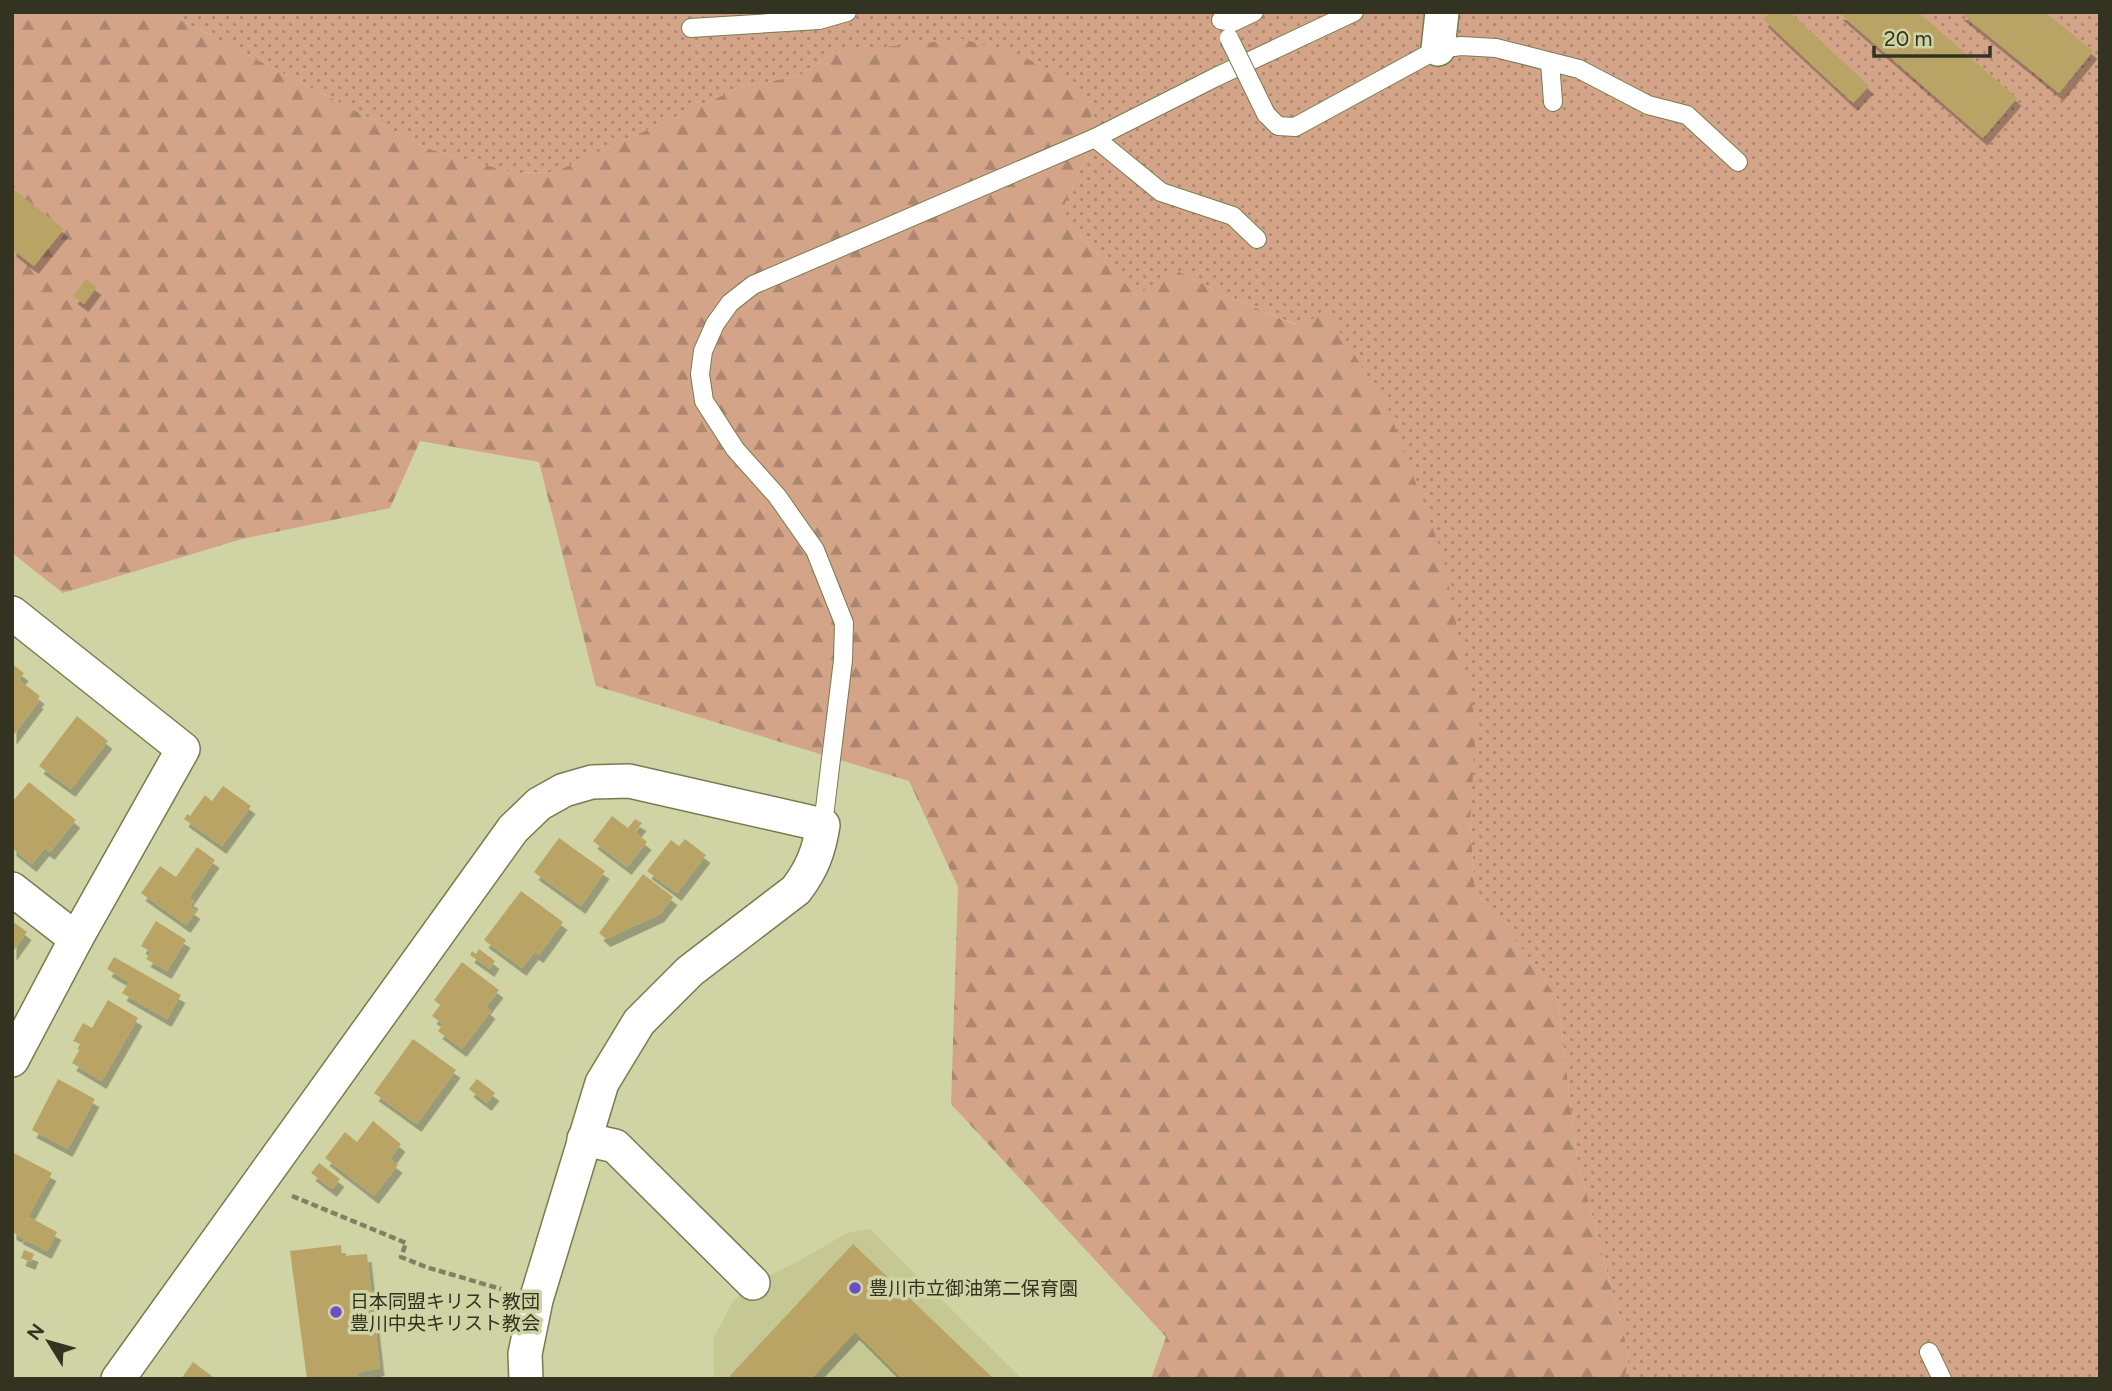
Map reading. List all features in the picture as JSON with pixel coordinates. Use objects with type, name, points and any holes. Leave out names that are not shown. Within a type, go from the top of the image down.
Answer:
[{"type":"street","points":[[1438,49],[1442,12]]},
{"type":"street","points":[[12,613],[183,749],[76,939],[12,1060]]},
{"type":"street","points":[[118,1379],[513,829],[540,804],[564,790],[592,782],[629,781],[823,825],[819,850],[810,872],[796,890],[690,971],[639,1021],[602,1083],[536,1300],[525,1354],[526,1379]]},
{"type":"street","points":[[12,888],[76,939]]},
{"type":"street","points":[[584,1139],[615,1146],[753,1283]]},
{"type":"lane","points":[[691,28],[819,20],[847,12]]},
{"type":"lane","points":[[1216,16],[1233,22],[1254,12]]},
{"type":"lane","points":[[823,825],[844,660],[844,623],[815,550],[777,496],[735,449],[704,401],[700,374],[703,351],[715,324],[730,303],[753,285],[1095,138],[1354,12]]},
{"type":"lane","points":[[1216,16],[1266,114],[1279,126],[1295,127],[1438,49],[1461,46],[1496,48],[1579,69],[1648,105],[1687,115],[1738,162]]},
{"type":"lane","points":[[1550,62],[1553,102]]},
{"type":"lane","points":[[1095,138],[1161,192],[1233,216],[1257,239]]},
{"type":"lane","points":[[1929,1352],[1942,1379]]},
{"type":"path","points":[[260,1183],[406,1243],[401,1257],[536,1300]]},
{"type":"shaded area","points":[[870,1229],[1022,1379],[714,1379],[713,1339],[732,1303],[753,1283],[797,1262],[847,1233]]},
{"type":"green space","points":[[12,12],[165,12],[429,149],[514,173],[555,172],[741,87],[799,76],[835,52],[963,39],[1026,58],[1079,86],[1090,106],[1094,138],[1060,215],[1137,296],[1173,269],[1296,325],[1328,313],[1388,408],[1443,556],[1476,725],[1470,821],[1475,891],[1535,965],[1558,1000],[1577,1158],[1629,1355],[1625,1379],[1151,1379],[1166,1337],[951,1104],[958,887],[909,781],[596,686],[539,462],[420,441],[390,508],[242,539],[63,593],[12,553]]},
{"type":"green space","points":[[165,12],[2100,12],[2100,1379],[1625,1379],[1629,1355],[1577,1158],[1558,1000],[1535,965],[1475,891],[1470,821],[1297,325],[1173,269],[1138,297],[1060,215],[1094,138],[880,48],[835,52],[799,76],[741,87],[555,172],[514,173],[429,149]]},
{"type":"building","points":[[1770,12],[1790,12],[1869,86],[1853,103],[1763,19]]},
{"type":"building","points":[[1838,12],[1918,12],[2017,98],[1983,138]]},
{"type":"building","points":[[1959,12],[2045,12],[2093,51],[2059,93]]},
{"type":"building","points":[[12,188],[64,229],[34,266],[12,249]]},
{"type":"building","points":[[86,279],[97,287],[84,304],[73,296]]},
{"type":"building","points":[[12,664],[24,673],[19,680],[40,696],[12,737]]},
{"type":"building","points":[[77,716],[108,741],[71,789],[39,766]]},
{"type":"building","points":[[29,782],[76,820],[50,852],[45,848],[32,864],[12,848],[12,802]]},
{"type":"building","points":[[223,786],[251,806],[222,846],[184,819],[187,814],[190,816],[205,795],[212,801]]},
{"type":"building","points":[[612,816],[628,828],[635,819],[642,823],[635,832],[647,842],[627,867],[593,841]]},
{"type":"building","points":[[559,838],[605,871],[581,906],[534,872]]},
{"type":"building","points":[[685,839],[706,855],[677,893],[647,871],[671,840],[679,846]]},
{"type":"building","points":[[197,847],[215,860],[189,898],[194,901],[190,907],[196,911],[186,925],[141,893],[160,866],[176,877]]},
{"type":"building","points":[[643,874],[673,897],[660,914],[606,939],[599,933]]},
{"type":"building","points":[[521,891],[563,922],[539,955],[534,952],[522,968],[484,940]]},
{"type":"building","points":[[12,921],[27,932],[12,953]]},
{"type":"building","points":[[156,921],[186,940],[167,971],[146,959],[151,952],[141,946]]},
{"type":"building","points":[[479,949],[495,961],[490,969],[470,955],[472,951],[476,954]]},
{"type":"building","points":[[114,957],[181,995],[167,1019],[122,993],[129,982],[107,969]]},
{"type":"building","points":[[462,962],[499,990],[486,1007],[491,1011],[462,1049],[438,1031],[443,1024],[432,1016],[440,1005],[434,1000]]},
{"type":"building","points":[[108,1000],[138,1018],[102,1081],[72,1063],[82,1045],[73,1041],[83,1023],[92,1028]]},
{"type":"building","points":[[413,1039],[456,1070],[417,1124],[374,1093]]},
{"type":"building","points":[[58,1079],[95,1099],[68,1149],[32,1130]]},
{"type":"building","points":[[477,1079],[495,1093],[487,1103],[469,1089]]},
{"type":"building","points":[[373,1121],[401,1144],[390,1159],[398,1165],[374,1196],[325,1158],[345,1132],[357,1142]]},
{"type":"building","points":[[12,1152],[52,1173],[18,1235],[12,1232]]},
{"type":"building","points":[[319,1163],[340,1179],[332,1189],[311,1173]]},
{"type":"building","points":[[29,1217],[57,1232],[47,1251],[18,1236]]},
{"type":"building","name":"豊川市立御油第二保育園","points":[[853,1244],[994,1379],[902,1379],[855,1332],[811,1379],[727,1379]]},
{"type":"building","name":"日本同盟キリスト教団 豊川中央キリスト教会","points":[[341,1245],[342,1256],[367,1254],[380,1368],[357,1373],[359,1379],[307,1379],[290,1251]]},
{"type":"building","points":[[24,1250],[34,1254],[31,1262],[21,1258]]},
{"type":"building","points":[[193,1362],[216,1379],[181,1379]]},
{"type":"place","name":"豊川市立御油第二保育園","points":[[855,1288]]},
{"type":"place","name":"日本同盟キリスト教団 豊川中央キリスト教会","points":[[336,1312]]}]
